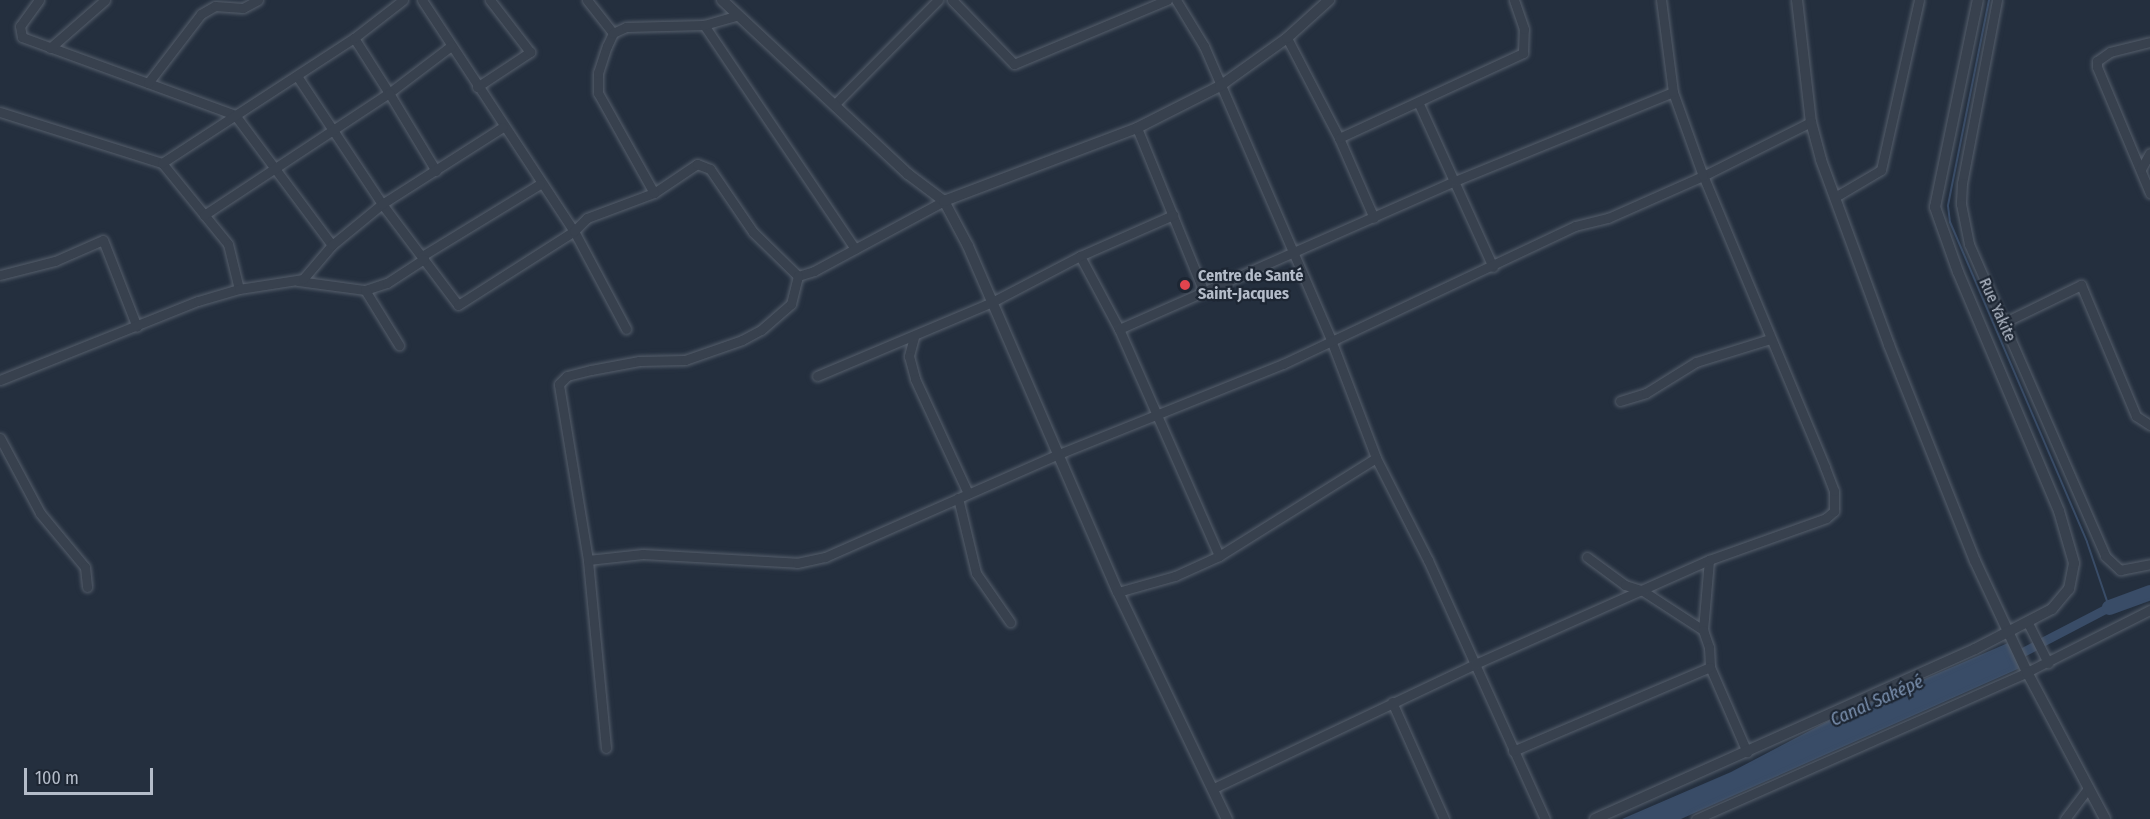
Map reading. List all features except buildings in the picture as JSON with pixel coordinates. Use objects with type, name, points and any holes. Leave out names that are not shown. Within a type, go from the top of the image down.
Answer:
[{"type":"street","points":[[39,0],[19,32],[51,48],[236,115],[278,168],[332,246]]},
{"type":"street","points":[[51,48],[105,0]]},
{"type":"street","points":[[232,0],[243,8]]},
{"type":"street","points":[[148,83],[201,14],[215,6],[243,8],[258,0]]},
{"type":"street","points":[[162,163],[354,38],[403,0]]},
{"type":"street","points":[[422,0],[540,184],[574,231],[626,329]]},
{"type":"street","points":[[477,87],[530,52],[490,0]]},
{"type":"street","points":[[587,0],[613,33]]},
{"type":"street","points":[[722,0],[908,174],[944,201],[992,302],[1118,592],[1227,819]]},
{"type":"street","points":[[834,105],[938,0]]},
{"type":"street","points":[[952,0],[1014,63],[1167,0]]},
{"type":"street","points":[[1176,0],[1204,46],[1331,340],[1376,458],[1476,664],[1545,819]]},
{"type":"street","points":[[798,276],[855,249],[944,201],[1137,128],[1220,86],[1287,38],[1329,0]]},
{"type":"street","points":[[1339,138],[1419,104],[1523,53],[1524,29],[1514,0]]},
{"type":"street","points":[[1214,788],[1476,664],[1709,560],[1826,518],[1834,511],[1834,491],[1703,176],[1673,92],[1661,0]]},
{"type":"street","points":[[1797,0],[1811,122],[1835,197],[1939,476],[2027,672],[2105,819]]},
{"type":"street","points":[[1835,197],[1881,170],[1918,0]]},
{"type":"street","points":[[1594,819],[1747,752],[2028,623],[2052,609],[2069,588],[2074,563],[2070,543],[1940,228],[1935,207],[1978,0]]},
{"type":"street","name":"Rue Yakite","points":[[1997,0],[1966,160],[1961,204],[1969,244],[2105,556],[2120,570],[2150,564]]},
{"type":"street","points":[[613,33],[635,26],[704,25],[738,15]]},
{"type":"street","points":[[704,25],[855,249]]},
{"type":"street","points":[[613,33],[597,73],[598,93],[654,193]]},
{"type":"street","points":[[354,38],[436,171]]},
{"type":"street","points":[[1287,38],[1339,138],[1374,218]]},
{"type":"street","points":[[2150,42],[2110,52],[2097,61],[2097,67],[2150,193]]},
{"type":"street","points":[[204,215],[334,132],[451,46]]},
{"type":"street","points":[[297,76],[382,204],[458,305],[574,231],[587,218],[654,193],[703,163],[753,232],[798,276]]},
{"type":"street","points":[[1119,329],[1455,181],[1673,92]]},
{"type":"street","points":[[1419,104],[1493,267]]},
{"type":"street","points":[[0,112],[162,163],[228,244],[239,290]]},
{"type":"street","points":[[588,560],[644,554],[796,563],[869,540],[968,493],[1059,454],[1283,364],[1493,267],[1575,226],[1608,218],[1703,176],[1811,122]]},
{"type":"street","points":[[298,281],[332,246],[382,204],[503,127]]},
{"type":"street","points":[[1137,128],[1204,292]]},
{"type":"street","points":[[2141,169],[2150,153]]},
{"type":"street","points":[[0,380],[239,290],[298,281],[365,290],[387,283],[423,257],[540,184]]},
{"type":"street","points":[[817,376],[914,337],[992,302],[1080,256],[1173,215]]},
{"type":"street","points":[[0,275],[55,261],[103,240],[137,327]]},
{"type":"street","points":[[1080,256],[1119,329],[1219,556]]},
{"type":"street","points":[[606,748],[588,560],[561,380],[639,361],[685,360],[742,340],[761,330],[791,304],[798,276]]},
{"type":"street","points":[[2003,323],[2081,285],[2136,416],[2150,425]]},
{"type":"street","points":[[365,290],[399,345]]},
{"type":"street","points":[[914,337],[909,356],[915,379],[968,493]]},
{"type":"street","points":[[1620,401],[1646,393],[1696,362],[1770,339]]},
{"type":"street","points":[[0,438],[40,513],[85,567],[87,587]]},
{"type":"street","points":[[1118,592],[1175,576],[1219,556],[1376,458]]},
{"type":"street","points":[[958,498],[976,573],[1010,622]]},
{"type":"street","points":[[1587,557],[1625,585],[1643,591],[1703,630]]},
{"type":"street","points":[[1709,560],[1703,630],[1709,647],[1710,667],[1747,752]]},
{"type":"street","points":[[1696,819],[2048,663],[2150,610]]},
{"type":"street","points":[[2028,623],[2048,663]]},
{"type":"street","points":[[1513,751],[1710,667]]},
{"type":"street","points":[[1392,702],[1444,819]]},
{"type":"street","points":[[2065,819],[2088,789]]},
{"type":"water","points":[[2008,643],[2020,668],[1681,819],[1622,819],[1731,772],[1834,718]]},
{"type":"waterway","points":[[1989,0],[1948,206],[1950,222],[2087,542],[2109,607]]},
{"type":"waterway","points":[[2109,607],[2150,592]]},
{"type":"waterway","name":"Canal Saképé","points":[[2013,657],[2109,607]]},
{"type":"place","name":"Centre de Santé Saint-Jacques","points":[[1185,285]]}]
